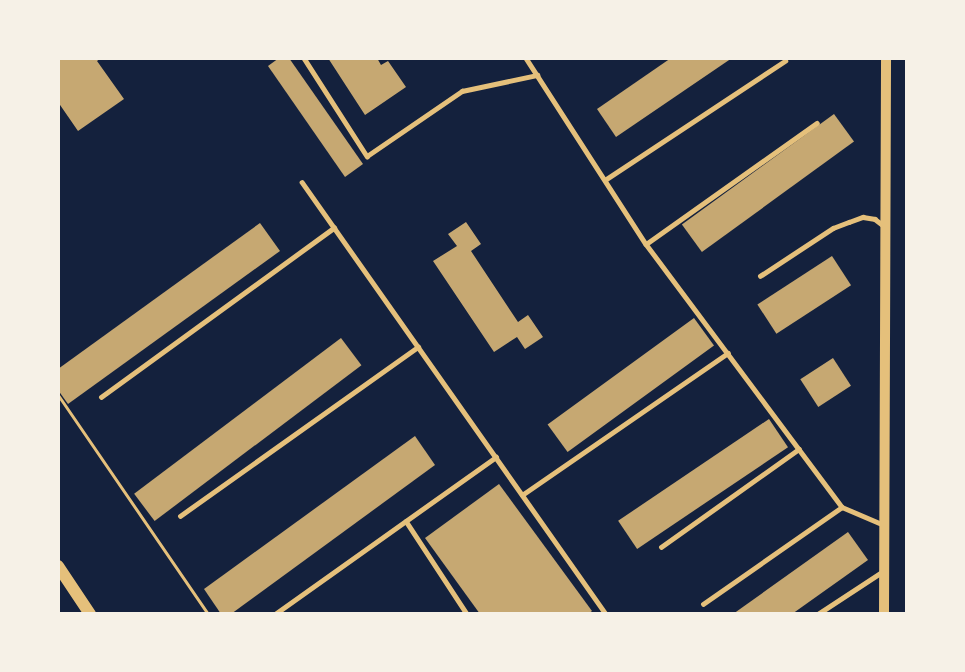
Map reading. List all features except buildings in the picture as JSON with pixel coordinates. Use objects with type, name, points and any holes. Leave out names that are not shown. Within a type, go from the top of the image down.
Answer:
[{"type":"main road","points":[[58,566],[90,614]]},
{"type":"street","points":[[884,614],[886,58]]},
{"type":"lane","points":[[304,58],[367,156],[462,91],[537,75]]},
{"type":"lane","points":[[526,58],[646,244],[842,507],[884,525]]},
{"type":"lane","points":[[605,180],[785,61]]},
{"type":"lane","points":[[646,244],[817,123]]},
{"type":"lane","points":[[302,182],[606,614]]},
{"type":"lane","points":[[760,276],[833,228],[863,217],[875,219],[886,228]]},
{"type":"lane","points":[[101,397],[334,228]]},
{"type":"lane","points":[[180,516],[418,347]]},
{"type":"lane","points":[[522,495],[728,353]]},
{"type":"lane","points":[[661,547],[799,449]]},
{"type":"lane","points":[[275,614],[496,457]]},
{"type":"lane","points":[[703,604],[842,507]]},
{"type":"lane","points":[[406,521],[467,614]]},
{"type":"lane","points":[[818,614],[884,570]]},
{"type":"path","points":[[58,395],[208,614]]}]
